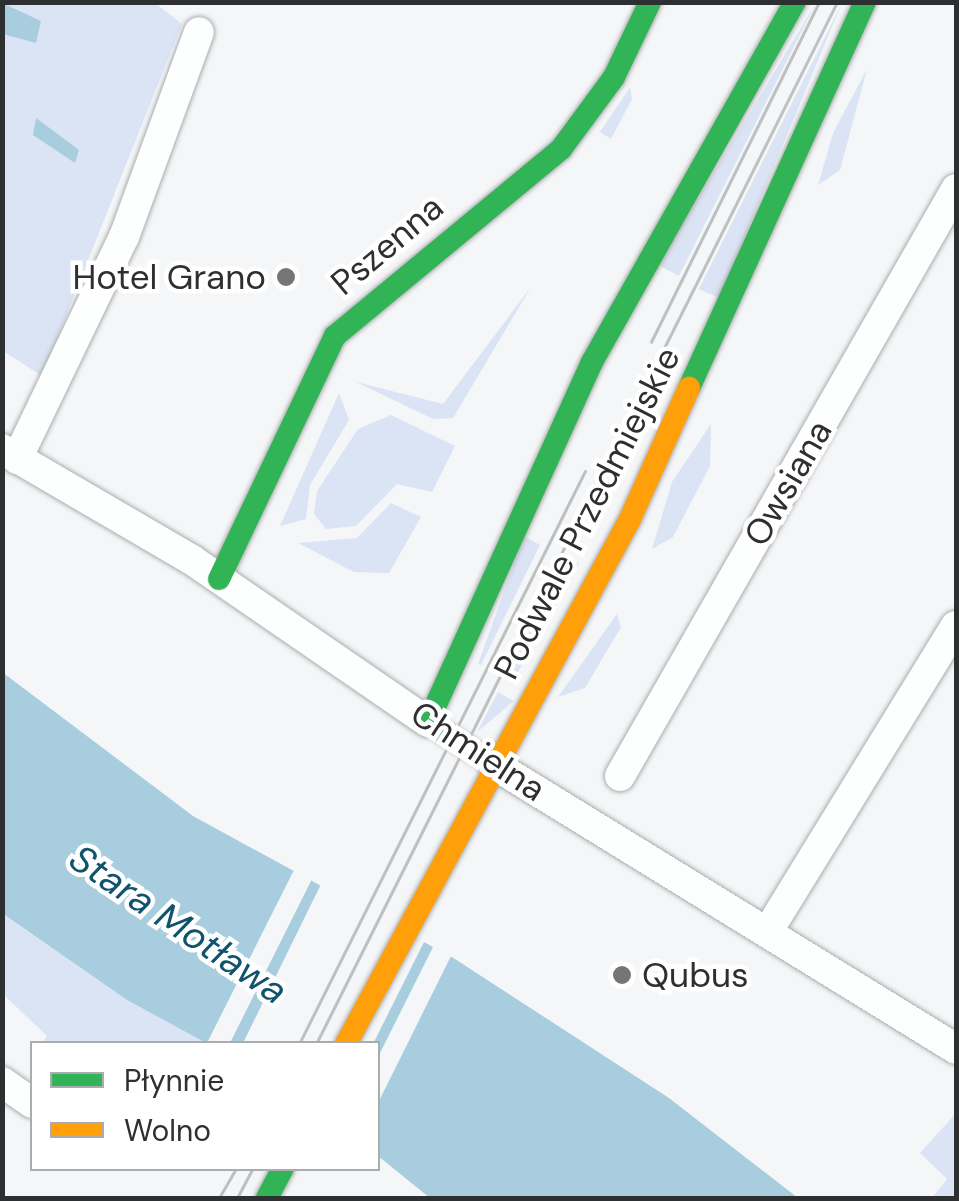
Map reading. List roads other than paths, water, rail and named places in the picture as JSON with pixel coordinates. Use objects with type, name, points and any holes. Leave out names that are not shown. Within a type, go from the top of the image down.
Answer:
[{"type":"main road","name":"Pszenna","points":[[219,579],[336,336],[561,149],[614,77],[650,2]]},
{"type":"main road","name":"Podwale Przedmiejskie","points":[[428,722],[584,376],[794,2]]},
{"type":"main road","name":"Podwale Przedmiejskie","points":[[348,1041],[428,881],[630,518],[865,2]]},
{"type":"main road","name":"Chmielna","points":[[428,722],[493,764]]},
{"type":"main road","points":[[267,1198],[281,1171]]},
{"type":"street","points":[[10,454],[124,237],[199,32]]},
{"type":"street","name":"Owsiana","points":[[620,776],[956,190]]},
{"type":"street","name":"Chmielna","points":[[10,454],[219,579],[428,722]]},
{"type":"street","points":[[768,932],[956,626]]},
{"type":"street","name":"Chmielna","points":[[493,764],[954,1041]]},
{"type":"street","points":[[2,1082],[30,1102]]},
{"type":"water","points":[[2,3],[41,21],[36,43],[3,34]]},
{"type":"water","points":[[36,118],[79,150],[75,163],[33,135]]},
{"type":"water","name":"Stara Motława","points":[[2,672],[193,816],[455,959],[669,1098],[798,1198],[430,1198],[380,1158],[380,1041],[202,1041],[127,1000],[3,914]]},
{"type":"tram line","points":[[651,342],[819,2]]},
{"type":"tram line","points":[[318,1041],[837,2]]},
{"type":"tram line","points":[[300,1041],[585,471]]},
{"type":"tram line","points":[[219,1198],[234,1171]]},
{"type":"tram line","points":[[237,1198],[251,1171]]},
{"type":"place","name":"Hotel Grano","points":[[286,277]]},
{"type":"place","name":"Qubus","points":[[622,975]]}]
